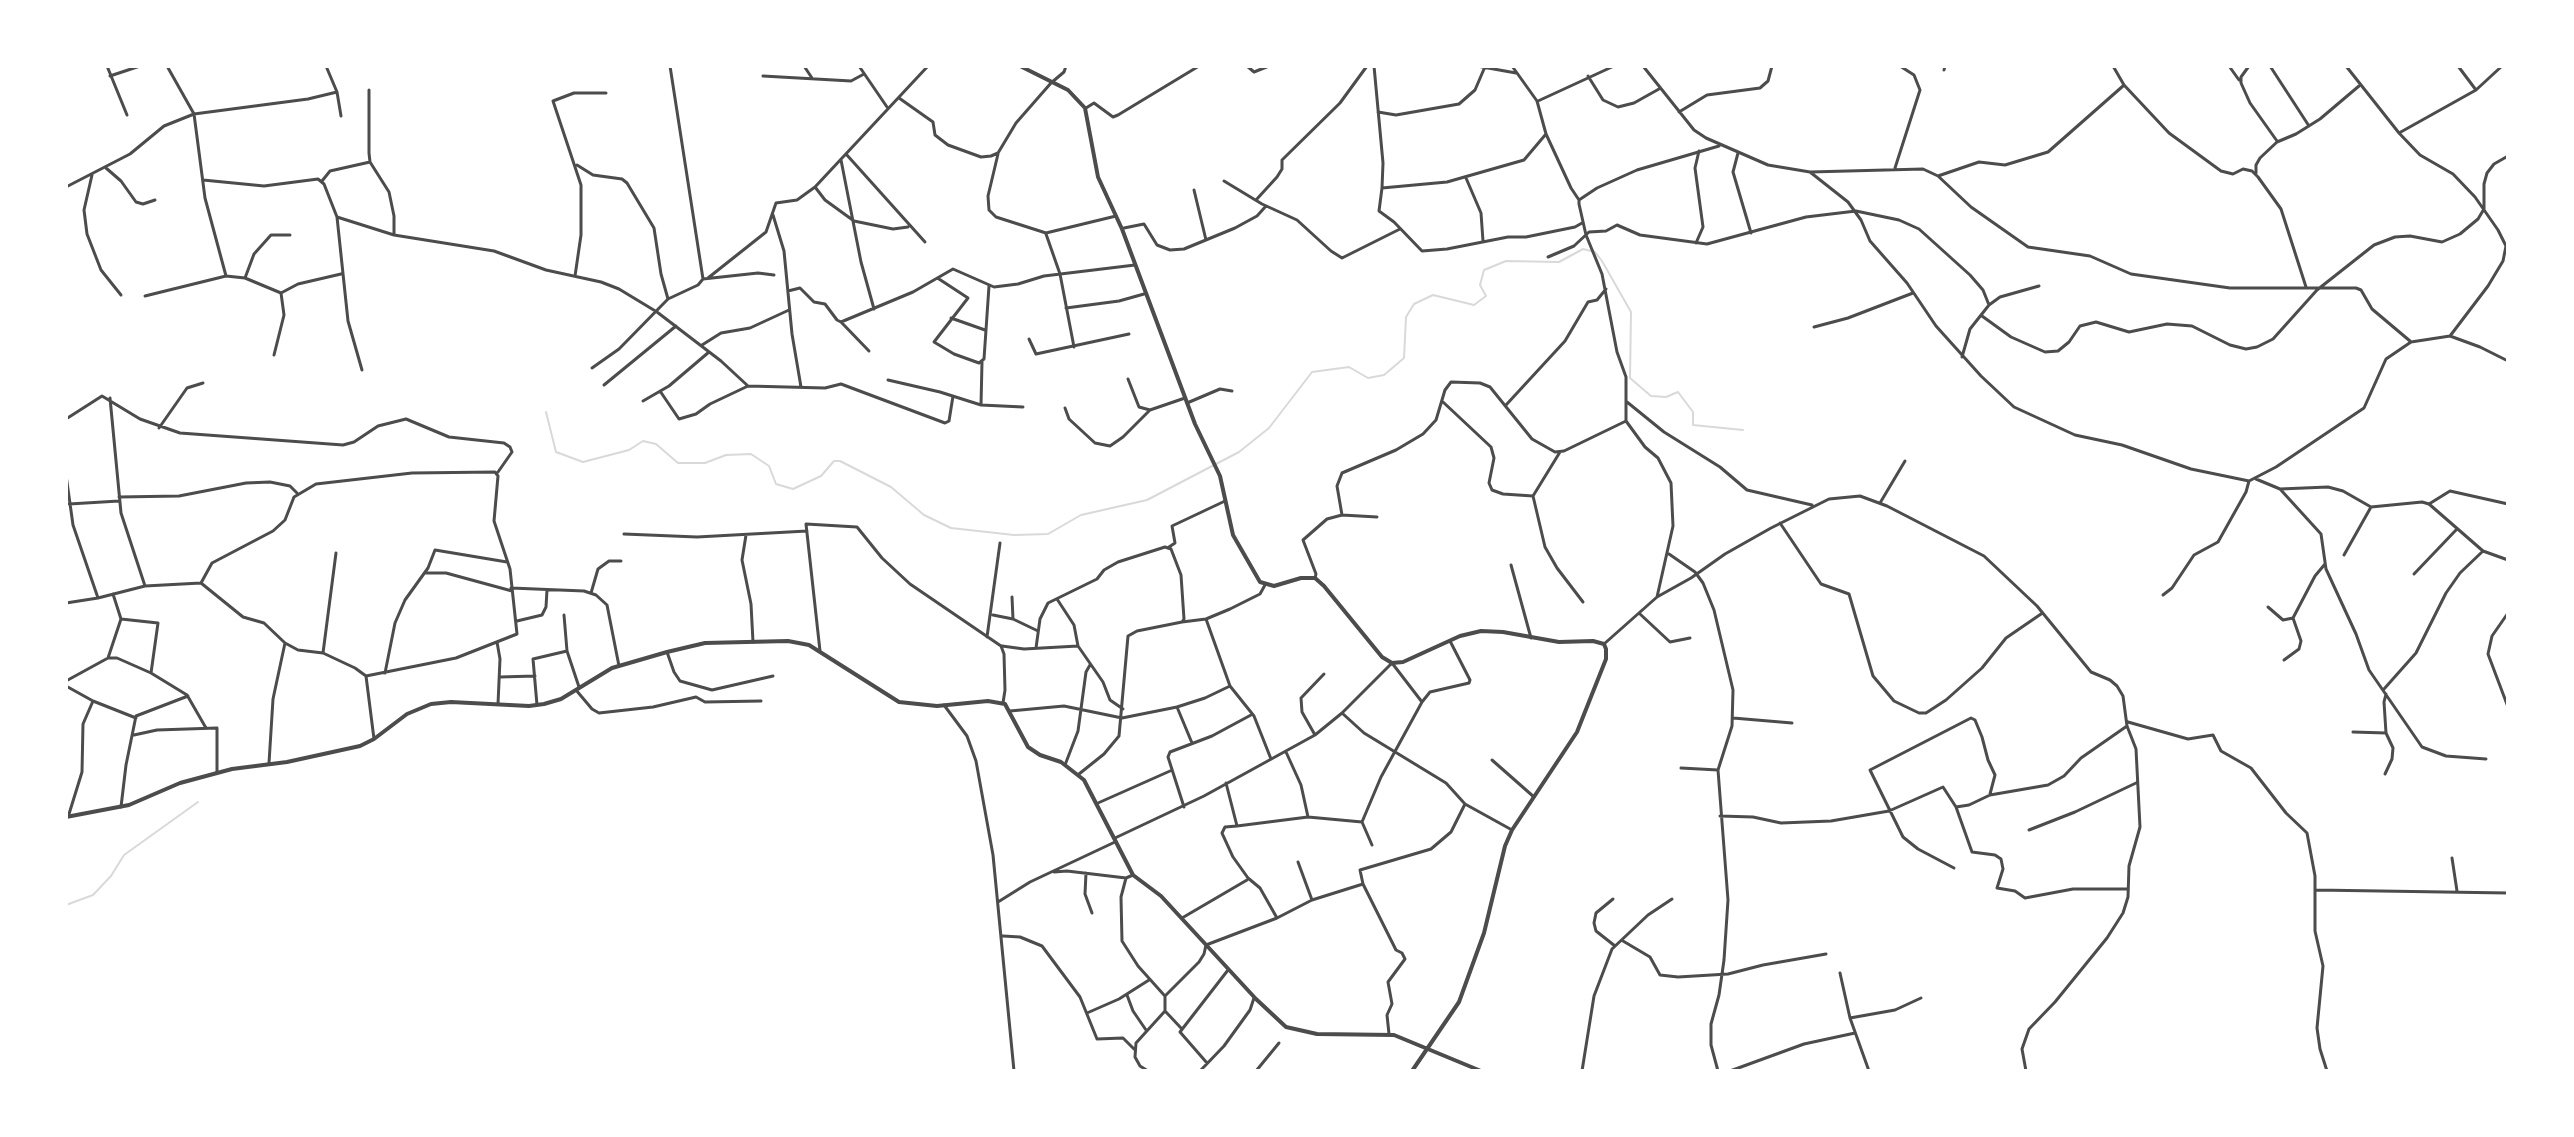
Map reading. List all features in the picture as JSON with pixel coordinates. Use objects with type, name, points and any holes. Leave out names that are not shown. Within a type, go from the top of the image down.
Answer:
[{"type":"street","points":[[107,66],[127,115]]},
{"type":"street","points":[[110,76],[140,66]]},
{"type":"street","points":[[167,66],[194,114],[207,207],[226,276]]},
{"type":"street","points":[[326,66],[337,92],[341,116]]},
{"type":"street","points":[[670,66],[703,279]]},
{"type":"street","points":[[804,66],[812,78]]},
{"type":"street","points":[[859,66],[887,107]]},
{"type":"street","points":[[708,278],[766,232],[776,203],[797,200],[815,187],[928,66]]},
{"type":"street","points":[[1020,66],[1076,95],[1085,108],[1095,168],[1216,468],[1233,535],[1256,578],[1265,585],[1274,586],[1301,578],[1315,578],[1382,657],[1392,663],[1422,702]]},
{"type":"street","points":[[1066,66],[1064,72],[1016,123],[998,153],[989,187],[989,210],[996,217],[1046,233],[1116,216]]},
{"type":"street","points":[[1085,108],[1094,103],[1113,117],[1199,66]]},
{"type":"street","points":[[1247,66],[1254,72],[1269,66]]},
{"type":"street","points":[[1256,200],[1277,177],[1282,169],[1282,160],[1340,103],[1367,66]]},
{"type":"street","points":[[1374,66],[1382,188],[1378,209],[1420,250],[1424,252],[1508,237],[1526,237],[1582,223]]},
{"type":"street","points":[[1477,66],[1517,73]]},
{"type":"street","points":[[1512,66],[1537,101],[1546,134],[1579,200],[1582,223],[1606,289],[1617,352],[1626,377],[1626,421],[1645,447],[1658,458],[1671,483],[1673,526],[1657,597]]},
{"type":"street","points":[[1537,101],[1614,66]]},
{"type":"street","points":[[1643,66],[1694,130],[1719,145],[1779,168],[1810,172],[1923,169],[1938,176],[1949,190],[2028,247],[2073,252],[2131,274],[2158,279],[2230,288],[2361,290],[2372,309],[2411,342]]},
{"type":"street","points":[[1679,112],[1707,95],[1760,88],[1768,81],[1772,66]]},
{"type":"street","points":[[1895,168],[1920,90],[1914,75],[1900,66]]},
{"type":"street","points":[[2113,66],[2124,85],[2169,133],[2221,171],[2233,174],[2243,169],[2252,171],[2258,177],[2281,209],[2306,287]]},
{"type":"street","points":[[2229,66],[2277,142]]},
{"type":"street","points":[[2241,83],[2241,77],[2249,66]]},
{"type":"street","points":[[2270,66],[2309,126]]},
{"type":"street","points":[[2346,66],[2359,86],[2420,155],[2453,174],[2484,209],[2506,246],[2503,261],[2479,301],[2450,336]]},
{"type":"street","points":[[2458,66],[2476,90]]},
{"type":"street","points":[[2399,133],[2476,90],[2502,66]]},
{"type":"street","points":[[1378,112],[1396,115],[1459,104],[1475,90],[1484,69]]},
{"type":"street","points":[[763,76],[851,81],[864,74]]},
{"type":"street","points":[[1588,76],[1603,100],[1618,107],[1634,103],[1659,89]]},
{"type":"street","points":[[1938,176],[1979,162],[2005,165],[2048,152],[2124,85]]},
{"type":"street","points":[[2258,177],[2256,165],[2277,142],[2309,126],[2359,86]]},
{"type":"street","points":[[369,90],[370,162],[389,192],[394,235]]},
{"type":"street","points":[[66,187],[130,154],[164,126],[194,114],[308,99],[337,92]]},
{"type":"street","points":[[575,276],[582,217],[581,185],[553,101],[574,93],[606,93]]},
{"type":"street","points":[[899,98],[933,122],[935,135],[948,145],[981,157],[998,153]]},
{"type":"street","points":[[1382,188],[1447,182],[1526,159],[1546,134]]},
{"type":"street","points":[[1579,200],[1637,170],[1719,145]]},
{"type":"street","points":[[1696,243],[1703,227],[1695,168],[1699,151]]},
{"type":"street","points":[[1738,153],[1733,172],[1751,233]]},
{"type":"street","points":[[846,154],[925,242]]},
{"type":"street","points":[[1982,316],[2011,337],[2045,352],[2058,351],[2080,326],[2096,322],[2129,332],[2167,324],[2192,326],[2219,341],[2246,349],[2257,347],[2273,339],[2317,290],[2374,245],[2395,237],[2410,236],[2442,242],[2460,234],[2478,219],[2484,209],[2487,173],[2494,164],[2508,156]]},
{"type":"street","points":[[841,160],[863,273],[874,309]]},
{"type":"street","points":[[322,181],[330,171],[370,162]]},
{"type":"street","points":[[576,164],[593,175],[622,179],[627,183],[654,228],[668,299]]},
{"type":"street","points":[[106,168],[121,181],[136,202],[143,204],[155,200]]},
{"type":"street","points":[[1810,172],[1856,211],[1870,241],[1936,326],[2005,400],[2075,435],[2122,445],[2191,469],[2249,481],[2256,479],[2364,408],[2386,359],[2411,342],[2450,336],[2508,361]]},
{"type":"street","points":[[92,175],[84,210],[87,234],[101,270],[121,295]]},
{"type":"street","points":[[203,180],[264,186],[312,178],[322,181]]},
{"type":"street","points":[[1466,178],[1481,213],[1483,241]]},
{"type":"street","points":[[322,181],[337,217],[348,321],[362,370]]},
{"type":"street","points":[[1224,181],[1297,220],[1342,258],[1400,229]]},
{"type":"street","points":[[815,187],[825,200],[854,221],[893,229],[910,226]]},
{"type":"street","points":[[1194,190],[1206,240]]},
{"type":"street","points":[[1122,229],[1144,224],[1157,245],[1170,250],[1184,249],[1257,216],[1266,206]]},
{"type":"street","points":[[1548,257],[1574,246],[1591,231],[1606,231],[1617,225],[1640,235],[1707,244],[1806,217],[1856,211],[1899,220],[1919,229],[1970,275],[1983,290],[1989,305]]},
{"type":"street","points":[[773,215],[784,251],[801,387]]},
{"type":"street","points":[[337,217],[394,235],[494,251],[546,270],[619,289],[676,326],[748,386]]},
{"type":"street","points":[[2498,230],[2508,229]]},
{"type":"street","points":[[1046,233],[1060,274],[1074,347]]},
{"type":"street","points":[[245,278],[254,254],[271,235],[290,235]]},
{"type":"street","points":[[841,322],[939,279],[953,269],[989,286],[1135,265]]},
{"type":"street","points":[[592,368],[619,349],[668,299],[698,285],[703,279],[758,273],[774,275]]},
{"type":"street","points":[[145,296],[226,276],[245,278],[281,293],[298,284],[341,274]]},
{"type":"street","points":[[939,279],[968,297],[935,344],[954,354],[982,362]]},
{"type":"street","points":[[981,405],[989,286]]},
{"type":"street","points":[[1962,357],[1970,329],[1989,305],[2000,297],[2039,286]]},
{"type":"street","points":[[788,291],[800,288],[814,302],[827,306],[869,351]]},
{"type":"street","points":[[1506,405],[1565,341],[1590,300],[1597,300],[1606,289]]},
{"type":"street","points":[[274,355],[284,315],[281,293]]},
{"type":"street","points":[[1814,327],[1848,318],[1913,293]]},
{"type":"street","points":[[1066,308],[1119,301],[1144,294]]},
{"type":"street","points":[[701,346],[721,333],[750,328],[789,310]]},
{"type":"street","points":[[951,318],[985,330]]},
{"type":"street","points":[[604,385],[676,326]]},
{"type":"street","points":[[1029,339],[1036,354],[1129,334]]},
{"type":"street","points":[[643,401],[709,352]]},
{"type":"street","points":[[1128,379],[1139,407],[1150,410]]},
{"type":"street","points":[[888,380],[981,405],[1023,407]]},
{"type":"street","points":[[1342,515],[1337,486],[1342,473],[1414,441],[1433,425],[1445,390],[1451,382],[1480,383],[1490,387],[1536,443],[1547,450],[1560,452]]},
{"type":"street","points":[[159,428],[187,388],[203,383]]},
{"type":"street","points":[[660,391],[679,419],[748,386],[848,386],[945,423],[949,421],[953,396]]},
{"type":"street","points":[[1065,408],[1073,423],[1095,443],[1110,446],[1150,410],[1220,389],[1232,391]]},
{"type":"street","points":[[66,419],[97,398],[110,398],[159,428],[180,433],[343,445],[354,442],[378,426],[406,419],[449,437],[504,443],[512,452],[497,474],[494,521],[509,562],[517,634],[456,658],[366,676],[323,653],[298,650],[285,643],[264,623],[243,617],[201,583],[145,586],[66,603]]},
{"type":"street","points":[[110,398],[119,499],[145,586]]},
{"type":"street","points":[[1443,401],[1491,447],[1494,468],[1489,483],[1492,490],[1533,496]]},
{"type":"street","points":[[1627,402],[1664,432],[1720,467],[1747,490],[1815,506]]},
{"type":"street","points":[[1583,602],[1545,547],[1533,496],[1560,452],[1626,421]]},
{"type":"street","points":[[1880,503],[1905,461]]},
{"type":"street","points":[[201,583],[212,563],[280,526],[297,493],[323,482],[412,473],[497,474]]},
{"type":"street","points":[[66,475],[73,525],[98,598]]},
{"type":"street","points":[[2256,479],[2280,489],[2328,487],[2343,491],[2371,507],[2429,504],[2483,551],[2508,560]]},
{"type":"street","points":[[2163,595],[2172,588],[2194,555],[2218,542],[2249,481]]},
{"type":"street","points":[[69,504],[185,495],[246,483],[285,484],[297,493]]},
{"type":"street","points":[[2280,489],[2321,534],[2328,574],[2369,670],[2426,750],[2446,756],[2486,759]]},
{"type":"street","points":[[2429,504],[2450,491],[2508,504]]},
{"type":"street","points":[[1604,644],[1657,597],[1725,554],[1815,506],[1842,496],[1860,496],[1880,503],[1984,556],[2059,630],[2091,672],[2117,686],[2123,696],[2136,749],[2140,827],[2129,866],[2123,913],[2055,1002],[2029,1029],[2022,1049],[2026,1071]]},
{"type":"street","points":[[1036,648],[1043,610],[1056,599],[1097,579],[1104,570],[1118,562],[1169,547],[1175,543],[1172,526],[1226,500]]},
{"type":"street","points":[[2344,555],[2371,507]]},
{"type":"street","points":[[1315,578],[1303,540],[1327,519],[1342,515],[1377,517]]},
{"type":"street","points":[[1780,523],[1821,584],[1849,594],[1873,676],[1894,701],[1919,713],[1926,713],[1946,700],[1982,668],[2006,638],[2041,614]]},
{"type":"street","points":[[820,652],[806,524],[860,529],[882,558],[910,584],[1001,646],[1078,646]]},
{"type":"street","points":[[2414,574],[2456,530]]},
{"type":"street","points":[[624,534],[668,537],[807,531]]},
{"type":"street","points":[[746,535],[742,560],[751,604],[753,642]]},
{"type":"street","points":[[987,637],[1000,543]]},
{"type":"street","points":[[1169,547],[1181,575],[1185,616],[1182,622]]},
{"type":"street","points":[[385,673],[395,623],[434,551],[439,549],[509,562]]},
{"type":"street","points":[[2385,774],[2393,748],[2386,733],[2384,692],[2416,653],[2446,593],[2460,573],[2483,551]]},
{"type":"street","points":[[323,653],[336,553]]},
{"type":"street","points":[[1668,553],[1703,583],[1714,610],[1733,690],[1733,718],[1723,763],[1718,770],[1728,900],[1722,975],[1710,1032],[1718,1071]]},
{"type":"street","points":[[591,593],[598,569],[609,561],[621,561]]},
{"type":"street","points":[[2284,660],[2301,645],[2293,618],[2308,587],[2325,564]]},
{"type":"street","points":[[1511,565],[1531,638]]},
{"type":"street","points":[[424,573],[446,573],[512,589],[591,593],[607,605],[619,666]]},
{"type":"street","points":[[1079,774],[1117,742],[1123,709],[1128,636],[1137,631],[1206,619],[1260,594],[1265,585]]},
{"type":"street","points":[[517,621],[542,615],[547,590]]},
{"type":"street","points":[[108,658],[121,619],[113,594]]},
{"type":"street","points":[[1012,597],[1013,619]]},
{"type":"street","points":[[1056,599],[1074,625],[1078,646],[1103,682],[1110,700],[1123,709]]},
{"type":"street","points":[[2268,607],[2283,620],[2293,618]]},
{"type":"street","points":[[2508,613],[2492,636],[2488,654],[2508,707]]},
{"type":"street","points":[[991,614],[1013,619],[1038,631]]},
{"type":"street","points":[[1640,614],[1670,642],[1690,638]]},
{"type":"street","points":[[564,615],[567,651],[578,688],[599,713],[653,707],[696,697],[705,702],[761,701]]},
{"type":"street","points":[[121,619],[158,623],[151,673]]},
{"type":"street","points":[[1206,619],[1230,686],[1254,716],[1271,759]]},
{"type":"street","points":[[997,903],[1030,882],[1184,807],[1315,735],[1392,663],[1403,662],[1481,631],[1559,642],[1593,641],[1604,644]]},
{"type":"street","points":[[93,701],[83,724],[82,772],[69,815],[121,807],[180,783],[217,773],[360,746],[407,714],[431,704],[537,705],[554,702],[619,666],[705,643],[788,641],[809,645],[899,702],[919,705],[1003,703],[1028,747],[1079,774],[1098,803],[1133,875],[1161,896],[1254,998],[1286,1027],[1302,1032],[1389,1034],[1481,1071]]},
{"type":"street","points":[[1372,845],[1362,822],[1422,702],[1430,692],[1462,685],[1470,680],[1450,641]]},
{"type":"street","points":[[497,642],[500,677],[498,704]]},
{"type":"street","points":[[269,763],[273,699],[285,643]]},
{"type":"street","points":[[1412,1071],[1461,997],[1484,933],[1499,861],[1512,830],[1577,732],[1606,659],[1604,644]]},
{"type":"street","points":[[1001,646],[1004,654],[1003,703]]},
{"type":"street","points":[[537,705],[533,659],[567,651]]},
{"type":"street","points":[[667,652],[680,681],[712,690],[773,676]]},
{"type":"street","points":[[67,682],[108,658],[117,658],[151,673],[188,696],[206,728]]},
{"type":"street","points":[[1065,765],[1078,731],[1086,672],[1090,665]]},
{"type":"street","points":[[66,673],[67,682],[93,701],[136,718]]},
{"type":"street","points":[[1315,735],[1302,712],[1301,698],[1324,674]]},
{"type":"street","points":[[366,676],[374,739]]},
{"type":"street","points":[[500,677],[535,676]]},
{"type":"street","points":[[1010,711],[1064,706],[1122,718],[1177,707],[1230,686]]},
{"type":"street","points":[[121,807],[136,718],[188,696]]},
{"type":"street","points":[[944,705],[967,736],[976,761],[993,855],[1014,1071]]},
{"type":"street","points":[[1177,707],[1192,743]]},
{"type":"street","points":[[1342,713],[1364,733],[1446,783],[1465,804],[1512,830]]},
{"type":"street","points":[[1184,807],[1169,754],[1251,715]]},
{"type":"street","points":[[1733,718],[1792,723]]},
{"type":"street","points":[[1954,868],[1918,849],[1903,837],[1872,775],[1873,768],[1969,718],[1975,720],[1995,775],[1996,781],[1990,795]]},
{"type":"street","points":[[1956,807],[1990,795],[2048,785],[2064,776],[2081,758],[2128,724],[2188,739],[2213,735],[2225,754],[2251,768],[2286,813],[2307,833],[2315,876],[2315,931],[2323,974],[2317,1028],[2327,1071]]},
{"type":"street","points":[[133,736],[157,730],[217,728],[217,773]]},
{"type":"street","points":[[2353,732],[2386,733]]},
{"type":"street","points":[[1286,752],[1301,785],[1308,817]]},
{"type":"street","points":[[1492,760],[1534,797]]},
{"type":"street","points":[[1681,768],[1718,770]]},
{"type":"street","points":[[1098,803],[1170,771]]},
{"type":"street","points":[[1226,783],[1237,826]]},
{"type":"street","points":[[2029,830],[2136,783]]},
{"type":"street","points":[[1720,816],[1753,817],[1781,823],[1831,821],[1889,811],[1938,788],[1945,789],[1956,807],[1972,852],[1995,855],[2001,859],[2003,869],[1997,888],[2015,891],[2025,898],[2073,889],[2128,889]]},
{"type":"street","points":[[1389,1034],[1387,1015],[1392,1004],[1388,982],[1405,959],[1396,950],[1363,884],[1360,870],[1421,854],[1444,839],[1458,821],[1465,804]]},
{"type":"street","points":[[1277,918],[1260,888],[1248,878],[1233,857],[1221,830],[1308,817],[1362,822]]},
{"type":"street","points":[[2452,858],[2457,891]]},
{"type":"street","points":[[1298,862],[1312,900]]},
{"type":"street","points":[[1048,874],[1067,871],[1126,878],[1133,875]]},
{"type":"street","points":[[1086,873],[1085,894],[1092,913]]},
{"type":"street","points":[[1126,878],[1121,897],[1122,941],[1149,980],[1165,996],[1165,1011],[1181,1028]]},
{"type":"street","points":[[1182,918],[1248,878]]},
{"type":"street","points":[[1206,945],[1277,918],[1312,900],[1363,884]]},
{"type":"street","points":[[2315,890],[2508,893]]},
{"type":"street","points":[[1613,899],[1596,913],[1594,923],[1596,931],[1615,946]]},
{"type":"street","points":[[1582,1071],[1594,996],[1615,946],[1648,915],[1672,899]]},
{"type":"street","points":[[1002,936],[1020,937],[1042,946],[1080,997],[1097,1039],[1123,1038],[1134,1049],[1140,1068],[1148,1071]]},
{"type":"street","points":[[1623,941],[1650,957],[1660,975],[1722,975],[1826,954]]},
{"type":"street","points":[[1165,996],[1199,962],[1206,945]]},
{"type":"street","points":[[1207,1063],[1181,1036],[1181,1028],[1228,970]]},
{"type":"street","points":[[1840,973],[1850,1018],[1869,1071]]},
{"type":"street","points":[[1087,1013],[1149,980]]},
{"type":"street","points":[[1126,994],[1146,1030]]},
{"type":"street","points":[[1200,1071],[1224,1046],[1254,998]]},
{"type":"street","points":[[1850,1018],[1895,1010],[1921,998]]},
{"type":"street","points":[[1134,1049],[1146,1030],[1165,1011]]},
{"type":"street","points":[[1730,1071],[1804,1044],[1855,1033]]},
{"type":"street","points":[[1256,1071],[1279,1043]]},
{"type":"waterway","points":[[546,412],[556,452],[583,462],[629,450],[643,441],[656,444],[678,463],[705,463],[726,455],[751,454],[769,466],[776,484],[793,489],[821,476],[834,461],[840,461],[891,487],[924,515],[951,528],[1014,535],[1048,534],[1081,515],[1147,500],[1239,452],[1269,428],[1312,372],[1349,367],[1368,378],[1384,375],[1404,358],[1406,317],[1414,304],[1433,295],[1474,305],[1486,296],[1480,285],[1484,270],[1506,261],[1559,262],[1583,249],[1595,252],[1602,261],[1631,312],[1630,378],[1651,396],[1666,397],[1678,392],[1693,412],[1693,425],[1743,430]]},
{"type":"waterway","points":[[66,905],[93,895],[111,876],[124,855],[198,802]]}]
